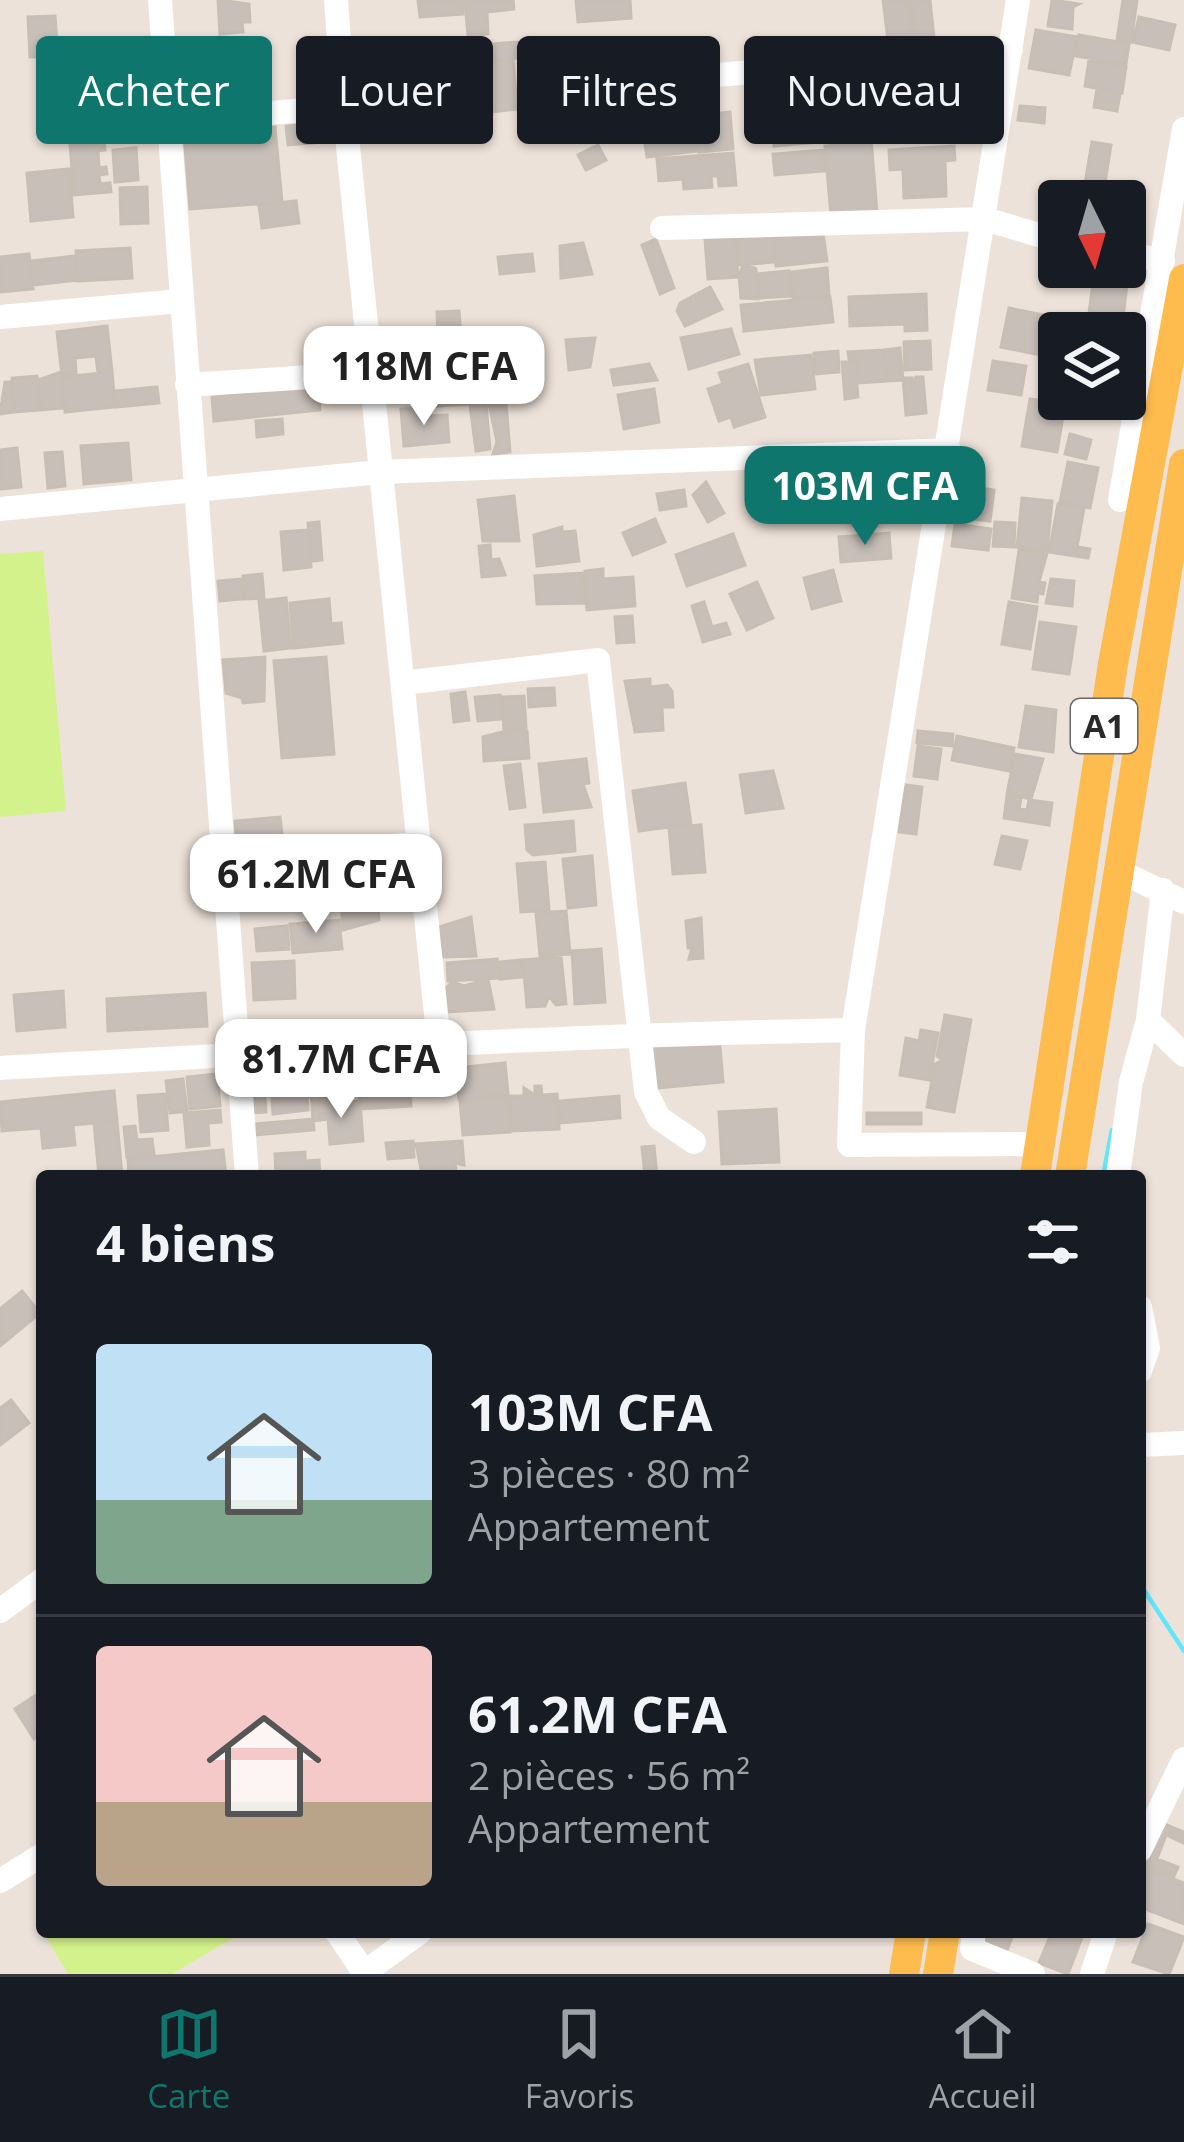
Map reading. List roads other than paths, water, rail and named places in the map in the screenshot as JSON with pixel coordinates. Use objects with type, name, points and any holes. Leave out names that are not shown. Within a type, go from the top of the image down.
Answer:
[{"type":"main road","name":"A1","points":[[1037,1170],[1148,458],[1170,420],[1174,270]]},
{"type":"main road","name":"A1","points":[[1071,1170],[1184,464]]},
{"type":"main road","points":[[904,1974],[910,1938]]},
{"type":"main road","points":[[938,1974],[944,1938]]},
{"type":"street","points":[[160,0],[164,36]]},
{"type":"street","points":[[336,0],[339,36]]},
{"type":"street","points":[[1018,0],[853,1030],[849,1145],[1040,1144]]},
{"type":"street","points":[[720,74],[1011,50]]},
{"type":"street","points":[[1120,500],[1174,270],[1184,129]]},
{"type":"street","points":[[173,144],[247,1170]]},
{"type":"street","points":[[348,144],[439,1044]]},
{"type":"street","points":[[662,228],[985,219],[1038,235]]},
{"type":"street","points":[[0,317],[181,301]]},
{"type":"street","points":[[187,385],[326,376]]},
{"type":"street","points":[[0,509],[380,472],[949,449]]},
{"type":"street","points":[[1148,458],[1184,464]]},
{"type":"street","points":[[403,682],[598,660],[646,1092],[659,1118],[694,1142]]},
{"type":"street","points":[[223,858],[419,844]]},
{"type":"street","points":[[1119,1170],[1131,1082],[1174,896],[1121,872]]},
{"type":"street","points":[[1148,1020],[1184,1054]]},
{"type":"street","points":[[0,1068],[439,1044],[540,1043],[640,1034],[853,1030]]},
{"type":"street","points":[[1146,1444],[1184,1443]]},
{"type":"street","points":[[3,1602],[36,1583]]},
{"type":"street","points":[[1146,1838],[1184,1759]]},
{"type":"street","points":[[0,1881],[36,1859]]},
{"type":"street","points":[[341,1938],[364,1973],[412,1938]]},
{"type":"street","points":[[973,1938],[972,1949],[1034,1974]]},
{"type":"street","points":[[1091,1974],[1104,1938]]},
{"type":"waterway","points":[[1104,1170],[1112,1130]]},
{"type":"waterway","points":[[1146,1593],[1184,1651]]}]
